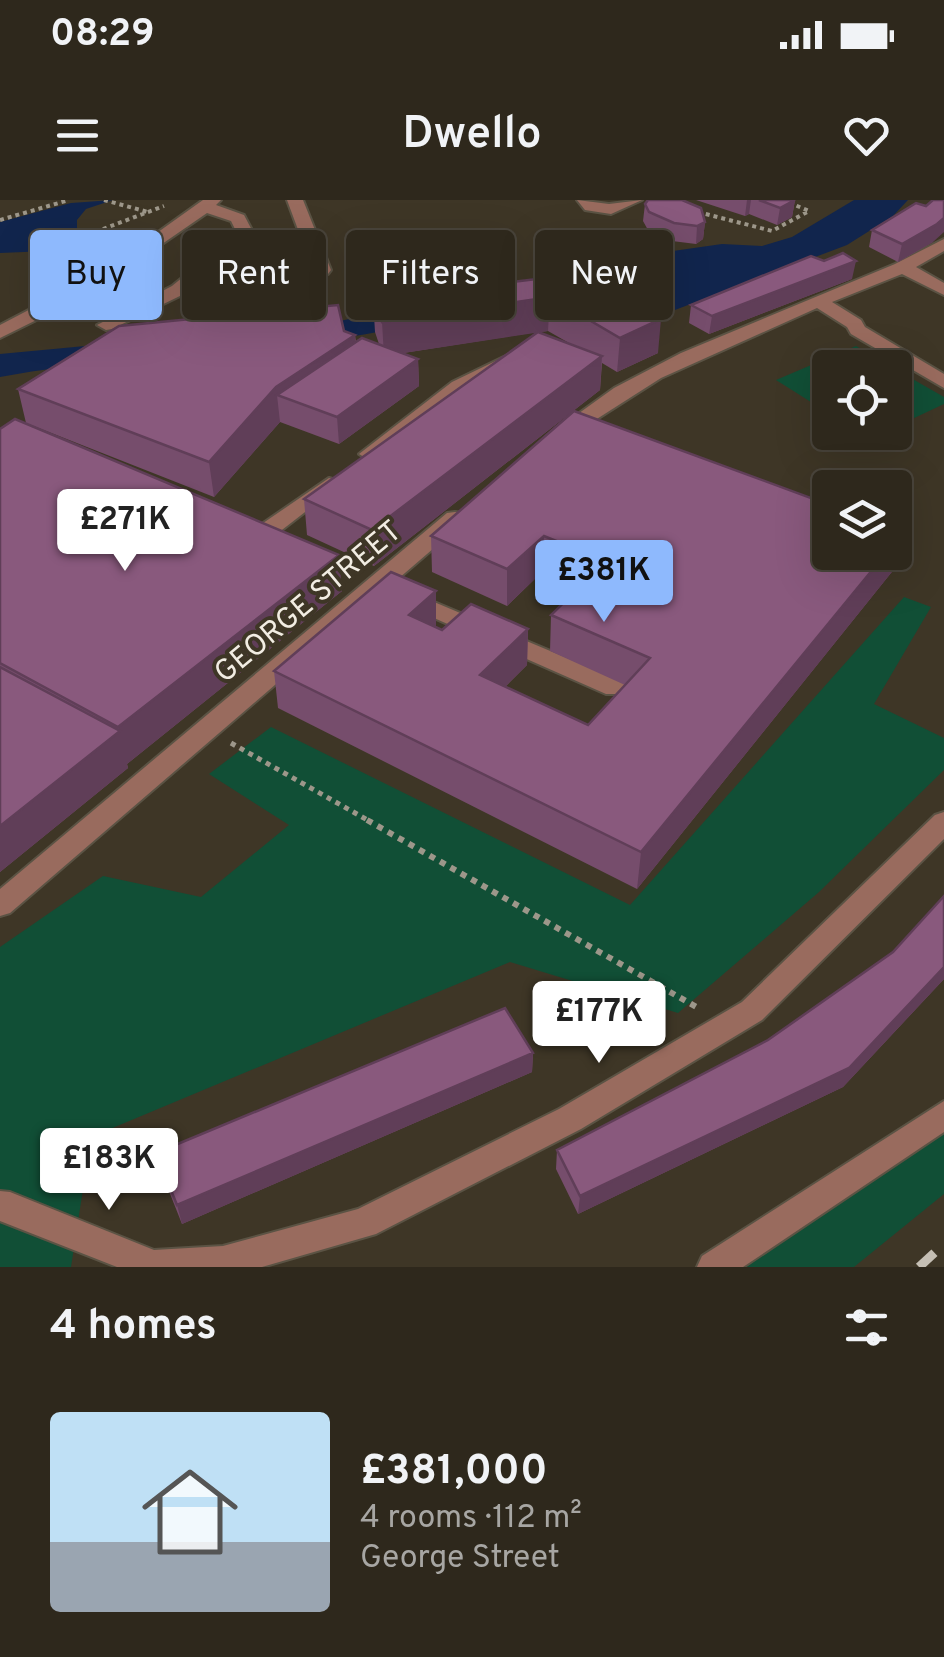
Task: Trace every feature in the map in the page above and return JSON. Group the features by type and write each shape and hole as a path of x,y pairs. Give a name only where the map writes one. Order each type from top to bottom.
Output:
{"street":[{"path":"294,200 306,230"},
{"path":"585,200 600,209 634,200"},
{"path":"106,325 178,290 246,234 238,218 209,203 162,241"},
{"path":"542,448 573,423 726,338 904,268 944,244"},
{"path":"904,268 944,290"},
{"path":"818,301 855,324 857,330 944,382"},
{"path":"0,311 30,313"},
{"path":"0,332 30,320"},
{"path":"262,536 463,383 496,363 535,350"},
{"name":"GEORGE STREET","path":"0,905 206,729 367,584 466,508"},
{"path":"367,584 615,688"},
{"path":"0,1206 10,1206 154,1266 224,1264 364,1223 570,1119 752,1011 874,896 944,822"},
{"path":"714,1267 944,1115"}],"path":[{"path":"0,220 69,200"},
{"path":"696,212 772,232 809,211 783,200"},
{"path":"794,204 802,200"},
{"path":"106,202 148,212"},
{"path":"103,229 164,206"},
{"path":"206,729 729,1025"}],"green space":[{"path":"812,365 812,403 776,380"},
{"path":"912,379 944,397 944,404 912,419"},
{"path":"904,597 931,607 874,704 944,738 944,770 819,892 678,1013 510,962 91,1137 71,1267 0,1267 0,947 103,876 201,897 289,825 209,774 271,727 630,905"},
{"path":"944,1133 944,1194 854,1267 746,1267"}],"water":[{"path":"113,200 86,209 77,220 77,230 30,230 30,252 0,253 0,222 71,203"},
{"path":"854,200 908,200 893,216 847,245 673,311 673,251 722,244 762,246 792,237"},
{"path":"535,278 535,288 515,294 515,283"},
{"path":"432,320 323,341 107,362 0,377 0,354 331,323"}],"building":[{"path":"648,200 682,200 701,208 705,222 697,226 674,223 649,212 645,204"},
{"path":"759,200 795,200 780,208"},
{"path":"933,200 944,200 944,218 902,244 872,230 916,203 926,206"},
{"path":"843,253 856,261 712,316 691,305 811,256 824,261"},
{"path":"535,279 535,299 515,302 515,282"},
{"path":"338,305 344,331 355,335 276,387 209,462 18,389 119,326 182,320 326,320 326,306"},
{"path":"589,320 659,320 620,338"},
{"path":"538,332 602,356 372,530 304,499"},
{"path":"362,338 418,359 337,417 277,395"},
{"path":"574,411 812,498 812,570 872,570 641,852 274,671 391,572 436,591 409,615 442,630 471,604 528,629 480,675 588,725 650,658 551,615 606,561 544,536 507,569 431,536"},
{"path":"15,419 339,555 118,727 0,663 0,429"},
{"path":"0,667 120,731 0,826"},
{"path":"944,896 944,967 849,1068 580,1196 557,1150 768,1040 893,952"},
{"path":"505,1008 533,1053 177,1205 156,1153"}],"railway":[{"path":"919,1267 944,1244"}]}
